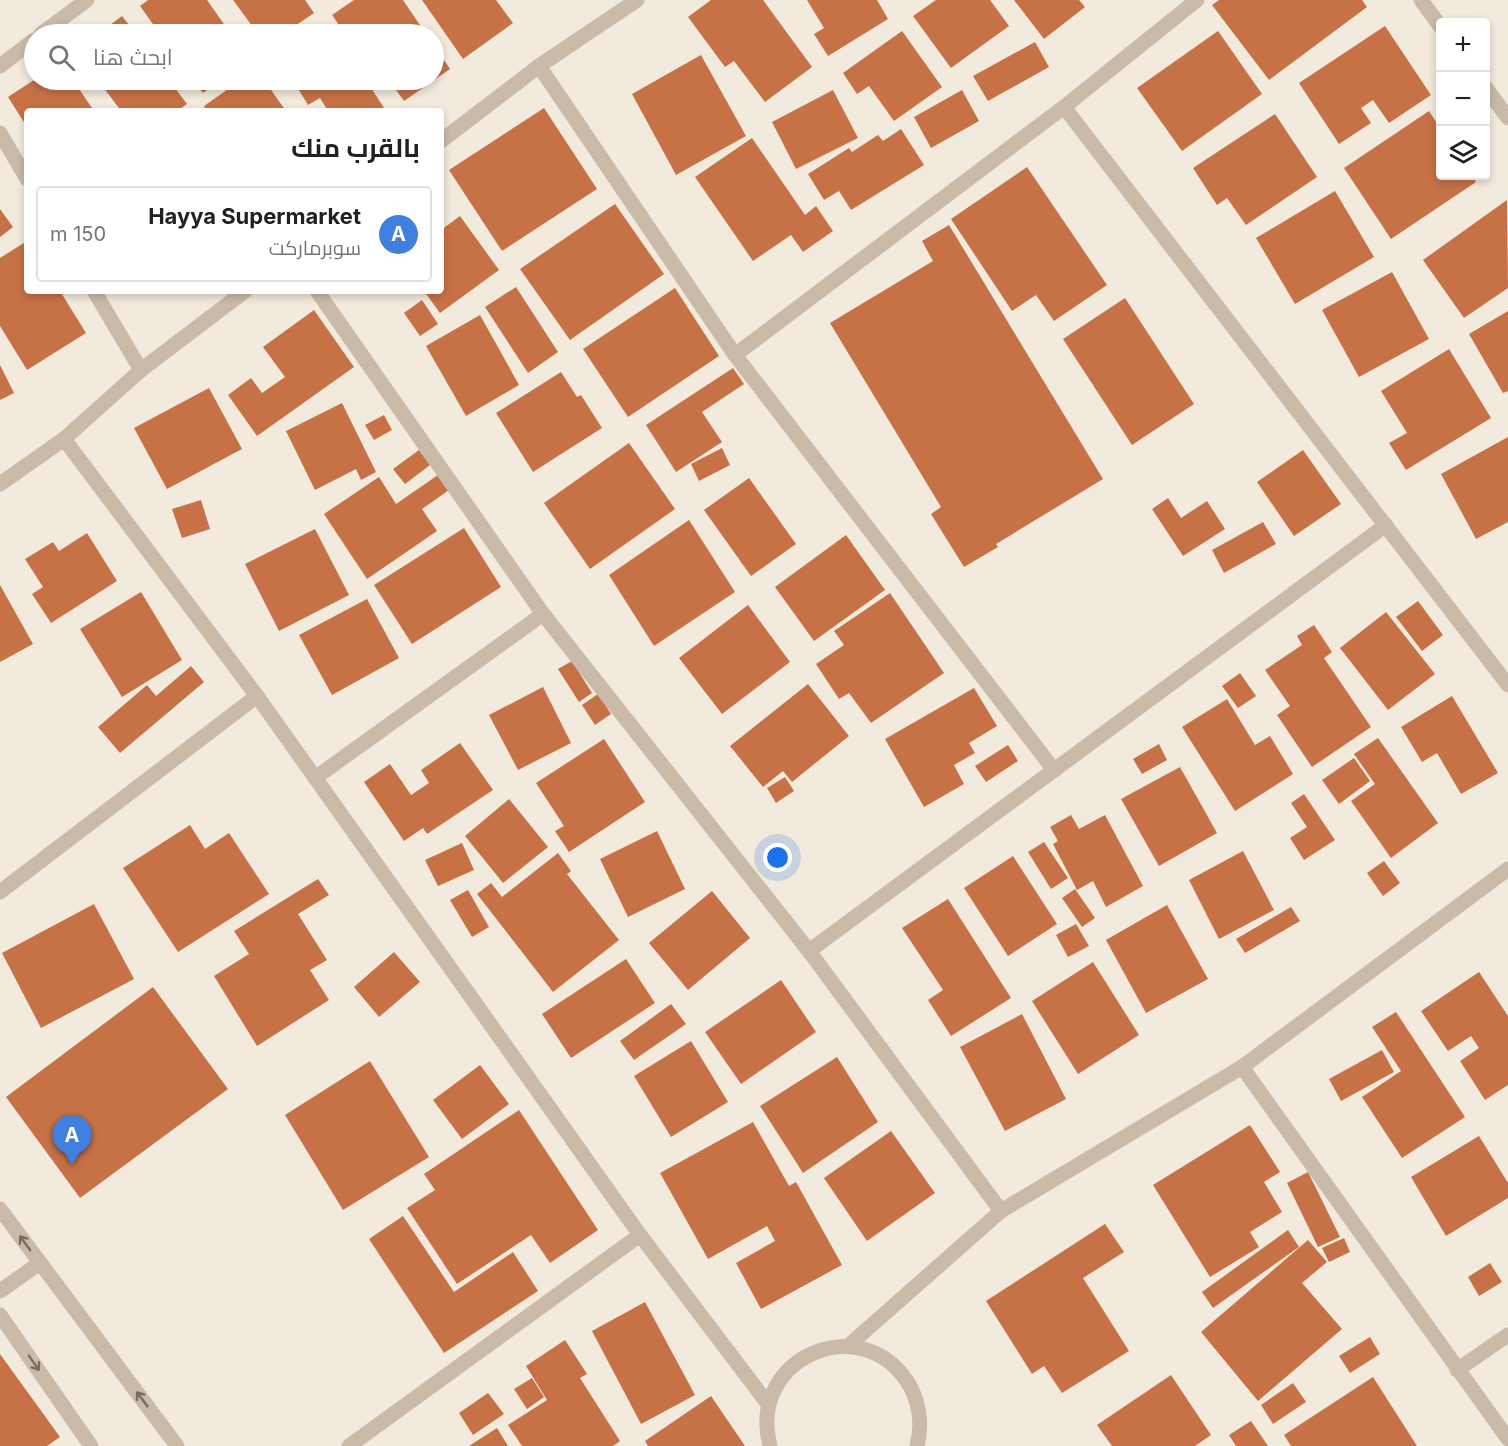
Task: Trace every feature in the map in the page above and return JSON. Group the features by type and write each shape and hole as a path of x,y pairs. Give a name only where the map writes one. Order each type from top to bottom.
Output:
{"street":[{"path":"55,24 87,0"},
{"path":"735,355 1064,108 1197,0"},
{"path":"1421,0 1436,21"},
{"path":"444,139 539,66 628,3"},
{"path":"0,66 24,48"},
{"path":"539,66 735,355 1054,770"},
{"path":"1490,95 1508,118"},
{"path":"1064,108 1508,685"},
{"path":"0,133 24,174"},
{"path":"96,294 141,370"},
{"path":"0,484 64,439 141,370 241,294"},
{"path":"319,294 543,614 809,951 1000,1211"},
{"path":"64,439 257,696 640,1235 768,1404"},
{"path":"809,951 1386,525"},
{"path":"315,778 543,614"},
{"path":"0,892 257,696"},
{"path":"848,1346 1000,1211 1242,1067 1508,868"},
{"path":"1242,1067 1508,1439"},
{"path":"0,1209 177,1446"},
{"path":"349,1446 640,1235"},
{"path":"0,1291 40,1263"},
{"path":"0,1316 91,1446"},
{"path":"1457,1370 1508,1335"},
{"path":"770,1446 766,1431 768,1404 779,1380 797,1361 821,1349 848,1346 870,1351 890,1362 906,1378 916,1398 920,1421 918,1445"}],"building":[{"path":"148,0 207,0 224,24 153,24 140,6"},
{"path":"233,0 305,0 314,13 298,24 251,24"},
{"path":"354,0 403,0 419,24 338,24 332,15"},
{"path":"422,0 496,0 513,23 463,59 444,32 444,24 439,24"},
{"path":"711,0 763,0 812,67 765,102 734,61 725,67 688,17"},
{"path":"807,0 877,0 888,19 828,56 814,34 824,28"},
{"path":"936,0 990,0 1009,26 951,68 913,16"},
{"path":"1014,0 1079,0 1085,7 1044,39"},
{"path":"1219,0 1362,0 1367,7 1269,80 1212,5"},
{"path":"122,16 128,24 111,24"},
{"path":"1385,26 1431,95 1389,123 1373,100 1361,108 1371,123 1339,144 1299,83"},
{"path":"902,31 942,87 894,121 869,86 857,94 843,73"},
{"path":"1218,31 1262,94 1182,151 1137,88"},
{"path":"1035,42 1049,67 988,101 973,76"},
{"path":"701,55 746,136 676,175 632,94"},
{"path":"444,60 450,69 444,73"},
{"path":"24,87 24,90 80,90 92,108 24,108 24,122 8,97"},
{"path":"105,90 176,90 187,104 181,108 119,108"},
{"path":"227,90 271,90 284,108 205,108 204,106"},
{"path":"299,90 372,90 384,108 326,108 320,98 308,105"},
{"path":"396,90 420,90 404,101"},
{"path":"833,90 858,138 796,169 772,122"},
{"path":"962,90 979,121 931,148 914,117"},
{"path":"544,108 597,189 502,251 449,170"},
{"path":"1429,111 1436,122 1436,180 1475,180 1476,182 1391,239 1344,168"},
{"path":"1275,114 1317,177 1246,225 1227,198 1217,205 1193,168"},
{"path":"901,129 924,165 851,210 839,191 824,200 808,174 849,148 852,152 878,135 883,141"},
{"path":"752,138 805,215 816,206 833,231 803,252 791,235 753,261 695,177"},
{"path":"1027,167 1107,285 1054,321 1036,295 1012,311 951,219"},
{"path":"1335,191 1374,257 1295,304 1256,238"},
{"path":"1507,200 1508,288 1464,318 1423,260"},
{"path":"615,204 664,274 570,340 520,269"},
{"path":"0,209 13,227 0,237"},
{"path":"460,216 499,270 440,313 426,294 444,294 444,228"},
{"path":"949,225 1103,479 996,544 998,547 964,567 931,514 941,507 830,323 933,261 922,241"},
{"path":"24,243 24,294 62,294 86,333 27,370 0,326 0,258"},
{"path":"1392,272 1429,339 1359,377 1322,310"},
{"path":"516,287 558,352 528,373 485,307"},
{"path":"675,288 719,356 628,417 583,349"},
{"path":"1125,298 1194,404 1132,445 1063,339"},
{"path":"422,300 438,324 420,336 404,313"},
{"path":"314,310 354,367 257,436 228,395 251,378 262,393 285,377 263,347"},
{"path":"1508,311 1508,391 1503,393 1469,334"},
{"path":"480,315 519,385 466,416 426,346"},
{"path":"1449,349 1491,418 1406,470 1389,443 1407,433 1381,391"},
{"path":"0,365 14,393 0,400"},
{"path":"733,368 744,384 702,412 722,442 676,472 646,425"},
{"path":"561,372 577,397 581,395 602,428 533,472 496,413"},
{"path":"209,388 242,449 167,489 134,428"},
{"path":"342,403 376,472 361,480 356,469 315,490 286,431"},
{"path":"384,415 392,430 374,440 365,425"},
{"path":"1508,437 1508,522 1476,539 1441,474"},
{"path":"629,443 675,509 590,569 544,503"},
{"path":"722,448 730,465 699,481 691,464"},
{"path":"419,450 430,465 405,484 393,469"},
{"path":"1303,450 1341,504 1294,536 1257,482"},
{"path":"438,475 449,490 422,509 437,531 367,579 324,514 379,477 396,504"},
{"path":"749,478 796,544 751,576 704,510"},
{"path":"1168,498 1181,518 1207,501 1225,529 1183,556 1152,509"},
{"path":"201,500 210,529 182,538 172,509"},
{"path":"689,520 735,592 654,646 609,575"},
{"path":"1263,522 1276,544 1224,573 1212,550"},
{"path":"464,528 501,587 412,644 374,585"},
{"path":"315,529 349,595 279,631 245,564"},
{"path":"87,533 117,581 51,623 32,594 43,587 25,559 53,542 59,551"},
{"path":"846,535 885,590 814,641 775,587"},
{"path":"0,585 33,644 0,662"},
{"path":"141,592 182,660 122,697 80,629"},
{"path":"890,593 944,673 871,723 849,693 839,699 816,664 844,645 834,631"},
{"path":"367,599 399,658 332,695 299,635"},
{"path":"1418,601 1443,635 1422,651 1396,617"},
{"path":"748,605 790,662 722,714 679,658"},
{"path":"1386,612 1435,674 1388,710 1340,648"},
{"path":"1314,625 1332,652 1324,658 1371,727 1312,767 1277,715 1290,706 1265,670 1302,645 1297,636"},
{"path":"572,661 592,693 579,702 558,669"},
{"path":"191,666 204,682 120,753 98,727 147,685 156,696"},
{"path":"1240,673 1256,696 1238,708 1222,686"},
{"path":"808,684 849,736 792,782 783,771 763,787 730,746"},
{"path":"543,687 571,743 518,770 489,715"},
{"path":"974,688 997,726 969,743 975,753 954,765 964,784 924,807 885,739"},
{"path":"598,694 611,714 595,725 582,705"},
{"path":"1452,696 1498,773 1461,794 1437,753 1422,762 1401,727"},
{"path":"1227,699 1255,745 1270,736 1293,774 1235,811 1182,727"},
{"path":"1378,738 1438,823 1391,858 1351,801 1375,784 1354,754"},
{"path":"604,739 645,802 569,852 555,831 564,826 536,783"},
{"path":"460,743 493,790 427,834 423,828 404,841 364,782 390,764 411,795 429,783 421,770"},
{"path":"1159,744 1167,760 1142,774 1133,759"},
{"path":"1008,745 1018,761 986,782 975,766"},
{"path":"1354,758 1370,781 1339,804 1322,780"},
{"path":"1180,767 1217,833 1159,866 1121,799"},
{"path":"785,777 794,791 776,803 767,788"},
{"path":"1304,794 1335,840 1304,860 1290,838 1307,827 1291,803"},
{"path":"509,799 548,847 503,883 465,836"},
{"path":"1071,815 1079,829 1105,815 1143,886 1106,907 1093,881 1077,890 1053,844 1058,841 1050,827"},
{"path":"190,825 205,849 229,833 269,894 178,952 123,868"},
{"path":"657,831 685,889 628,917 600,859"},
{"path":"1044,842 1068,878 1051,889 1028,852"},
{"path":"462,843 474,870 438,886 425,860"},
{"path":"1243,851 1274,910 1219,939 1189,880"},
{"path":"558,853 571,871 567,874 619,940 553,992 477,894 491,883 502,897"},
{"path":"1013,856 1057,924 1008,956 964,888"},
{"path":"1384,861 1400,883 1383,896 1367,873"},
{"path":"318,879 329,895 298,914 327,960 310,970 329,1000 257,1046 214,976 249,954 234,931"},
{"path":"1075,889 1095,918 1082,927 1062,898"},
{"path":"468,890 489,927 472,937 450,900"},
{"path":"712,891 750,938 688,990 649,943"},
{"path":"948,899 1011,998 951,1036 928,1000 943,990 902,928"},
{"path":"94,904 134,979 41,1028 2,953"},
{"path":"1167,905 1208,979 1146,1013 1106,940"},
{"path":"1291,907 1300,921 1245,953 1236,939"},
{"path":"1076,924 1089,946 1068,957 1056,935"},
{"path":"394,952 420,982 379,1017 354,987"},
{"path":"626,959 655,1003 571,1058 542,1014"},
{"path":"1093,962 1139,1035 1078,1074 1032,1001"},
{"path":"1479,972 1508,1016 1508,1085 1485,1100 1460,1061 1479,1048 1471,1036 1448,1051 1421,1011"},
{"path":"781,980 816,1032 741,1084 705,1032"},
{"path":"153,987 228,1089 80,1198 6,1097"},
{"path":"671,1004 686,1024 634,1060 620,1041"},
{"path":"1396,1012 1465,1117 1402,1158 1362,1097 1401,1071 1372,1027"},
{"path":"1022,1014 1066,1099 1005,1131 960,1047"},
{"path":"691,1041 728,1102 671,1137 634,1076"},
{"path":"1382,1050 1394,1072 1341,1101 1329,1079"},
{"path":"837,1057 878,1122 803,1173 760,1106"},
{"path":"370,1061 429,1157 343,1210 285,1115"},
{"path":"480,1065 509,1104 462,1139 433,1100"},
{"path":"519,1110 598,1230 550,1263 531,1235 457,1284 407,1208 435,1190 424,1174"},
{"path":"753,1122 789,1186 796,1182 842,1265 761,1309 736,1263 775,1241 767,1226 708,1259 660,1173"},
{"path":"1250,1125 1280,1172 1264,1182 1282,1212 1250,1232 1259,1247 1210,1277 1153,1185"},
{"path":"891,1131 935,1193 867,1241 824,1178"},
{"path":"1479,1136 1508,1183 1508,1198 1446,1236 1411,1177"},
{"path":"1308,1172 1340,1237 1318,1247 1287,1183"},
{"path":"403,1216 454,1292 513,1252 538,1291 444,1353 369,1239"},
{"path":"1105,1224 1124,1252 1083,1278 1129,1351 1062,1393 1044,1366 1032,1374 986,1301"},
{"path":"1288,1230 1299,1247 1213,1308 1202,1292"},
{"path":"1344,1238 1350,1252 1329,1262 1322,1248"},
{"path":"1308,1240 1327,1262 1302,1283 1342,1329 1258,1401 1201,1332"},
{"path":"1490,1263 1502,1282 1479,1296 1468,1277"},
{"path":"645,1302 695,1395 641,1424 592,1331"},
{"path":"1370,1337 1380,1354 1350,1373 1339,1356"},
{"path":"565,1340 587,1374 580,1378 620,1441 613,1446 522,1446 508,1425 547,1400 526,1366"},
{"path":"0,1354 60,1437 47,1446 0,1446"},
{"path":"1171,1375 1211,1435 1195,1446 1112,1446 1097,1425"},
{"path":"1373,1377 1417,1446 1291,1446 1284,1435"},
{"path":"532,1378 544,1397 527,1409 514,1389"},
{"path":"1293,1383 1306,1402 1273,1424 1261,1405"},
{"path":"488,1393 504,1414 473,1435 459,1413"},
{"path":"711,1396 745,1446 648,1446 645,1441"},
{"path":"1251,1421 1268,1446 1236,1446 1229,1435"},
{"path":"497,1428 508,1446 469,1446"}],"place":[{"name":"Hayya Supermarket","path":"72,1165"}]}
